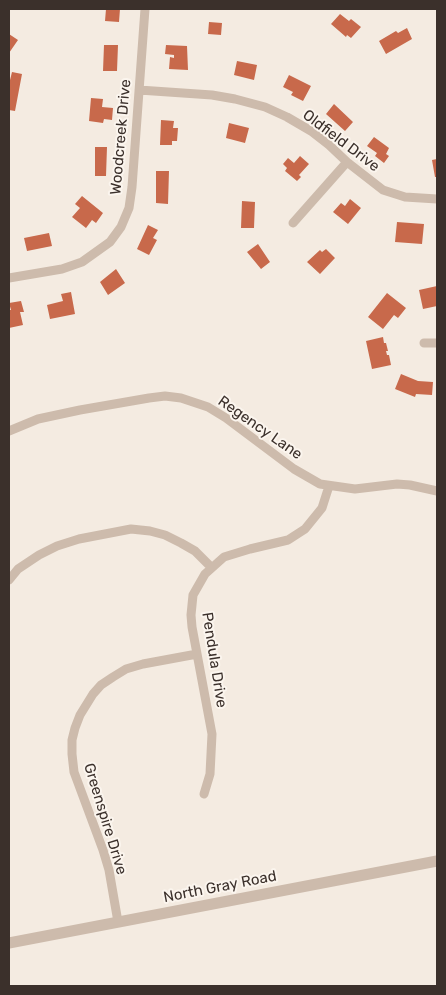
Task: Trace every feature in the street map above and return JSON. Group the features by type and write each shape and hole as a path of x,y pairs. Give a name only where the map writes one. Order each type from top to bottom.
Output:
{"street":[{"name":"Woodcreek Drive","path":"9,278 62,269 82,262 110,242 121,227 129,208 145,9"},
{"name":"Oldfield Drive","path":"139,90 212,95 235,99 265,108 311,131 383,190 405,197 437,199"},
{"path":"293,223 347,162"},
{"path":"424,343 437,342"},
{"name":"Regency Lane","path":"9,430 38,419 80,410 165,396 181,398 208,407 226,418 294,469 320,484 355,489 410,485 437,491"},
{"name":"Pendula Drive","path":"204,794 210,774 212,734 192,627 192,603 198,584 211,567 224,558 234,553 288,540 301,532 314,520 322,508 329,486"},
{"path":"9,580 18,569 57,546 79,538 131,529 173,539 195,551 211,567"},
{"name":"Greenspire Drive","path":"118,922 109,870 74,772 72,740 75,728 80,715 93,694 101,685 126,669 197,654"},
{"name":"North Gray Road","path":"9,943 437,861"}],"building":[{"path":"106,9 120,9 119,22 105,21"},
{"path":"340,14 349,21 351,19 361,27 351,38 347,35 346,37 331,24"},
{"path":"209,22 222,23 221,35 208,34"},
{"path":"407,28 412,39 386,54 379,41 396,31 398,33"},
{"path":"9,34 18,40 9,53"},
{"path":"104,45 118,45 117,71 103,71"},
{"path":"166,45 187,46 188,70 169,69 170,57 174,58 174,55 165,54"},
{"path":"237,61 257,65 254,80 234,75"},
{"path":"12,72 22,74 15,111 9,110 9,84"},
{"path":"289,75 311,86 303,101 291,95 293,92 283,87"},
{"path":"91,98 103,99 102,107 113,108 112,120 104,119 103,123 89,121"},
{"path":"334,104 353,122 345,131 326,114"},
{"path":"161,120 174,121 173,128 178,128 177,141 172,141 172,145 160,145"},
{"path":"229,123 249,128 245,143 226,138"},
{"path":"374,137 389,148 386,154 389,156 384,163 375,156 377,153 367,146"},
{"path":"95,147 107,147 106,176 95,176"},
{"path":"300,156 309,164 299,175 301,177 297,181 285,171 287,168 283,164 288,158 294,163"},
{"path":"437,159 437,177 435,177 432,160"},
{"path":"156,171 169,171 168,204 156,203"},
{"path":"82,196 103,213 96,223 92,220 86,228 72,217 80,208 75,204"},
{"path":"350,199 361,208 348,224 333,212 341,203 345,206"},
{"path":"242,201 255,202 254,228 241,228"},
{"path":"397,222 424,224 422,244 395,242"},
{"path":"148,225 158,230 153,238 157,240 149,255 137,249"},
{"path":"49,233 52,246 27,251 24,238"},
{"path":"258,244 270,262 261,269 247,252"},
{"path":"326,249 335,258 320,274 307,262 320,250 322,252"},
{"path":"116,269 125,283 108,295 100,282"},
{"path":"437,286 437,306 423,309 419,290"},
{"path":"71,292 75,314 50,319 47,305 63,301 61,294"},
{"path":"387,293 406,308 398,318 394,315 383,329 368,317"},
{"path":"21,301 24,312 20,312 23,325 9,328 9,310 11,310 9,303"},
{"path":"383,337 391,365 372,369 366,341"},
{"path":"401,374 418,381 433,382 432,395 416,394 415,397 395,389"}]}
